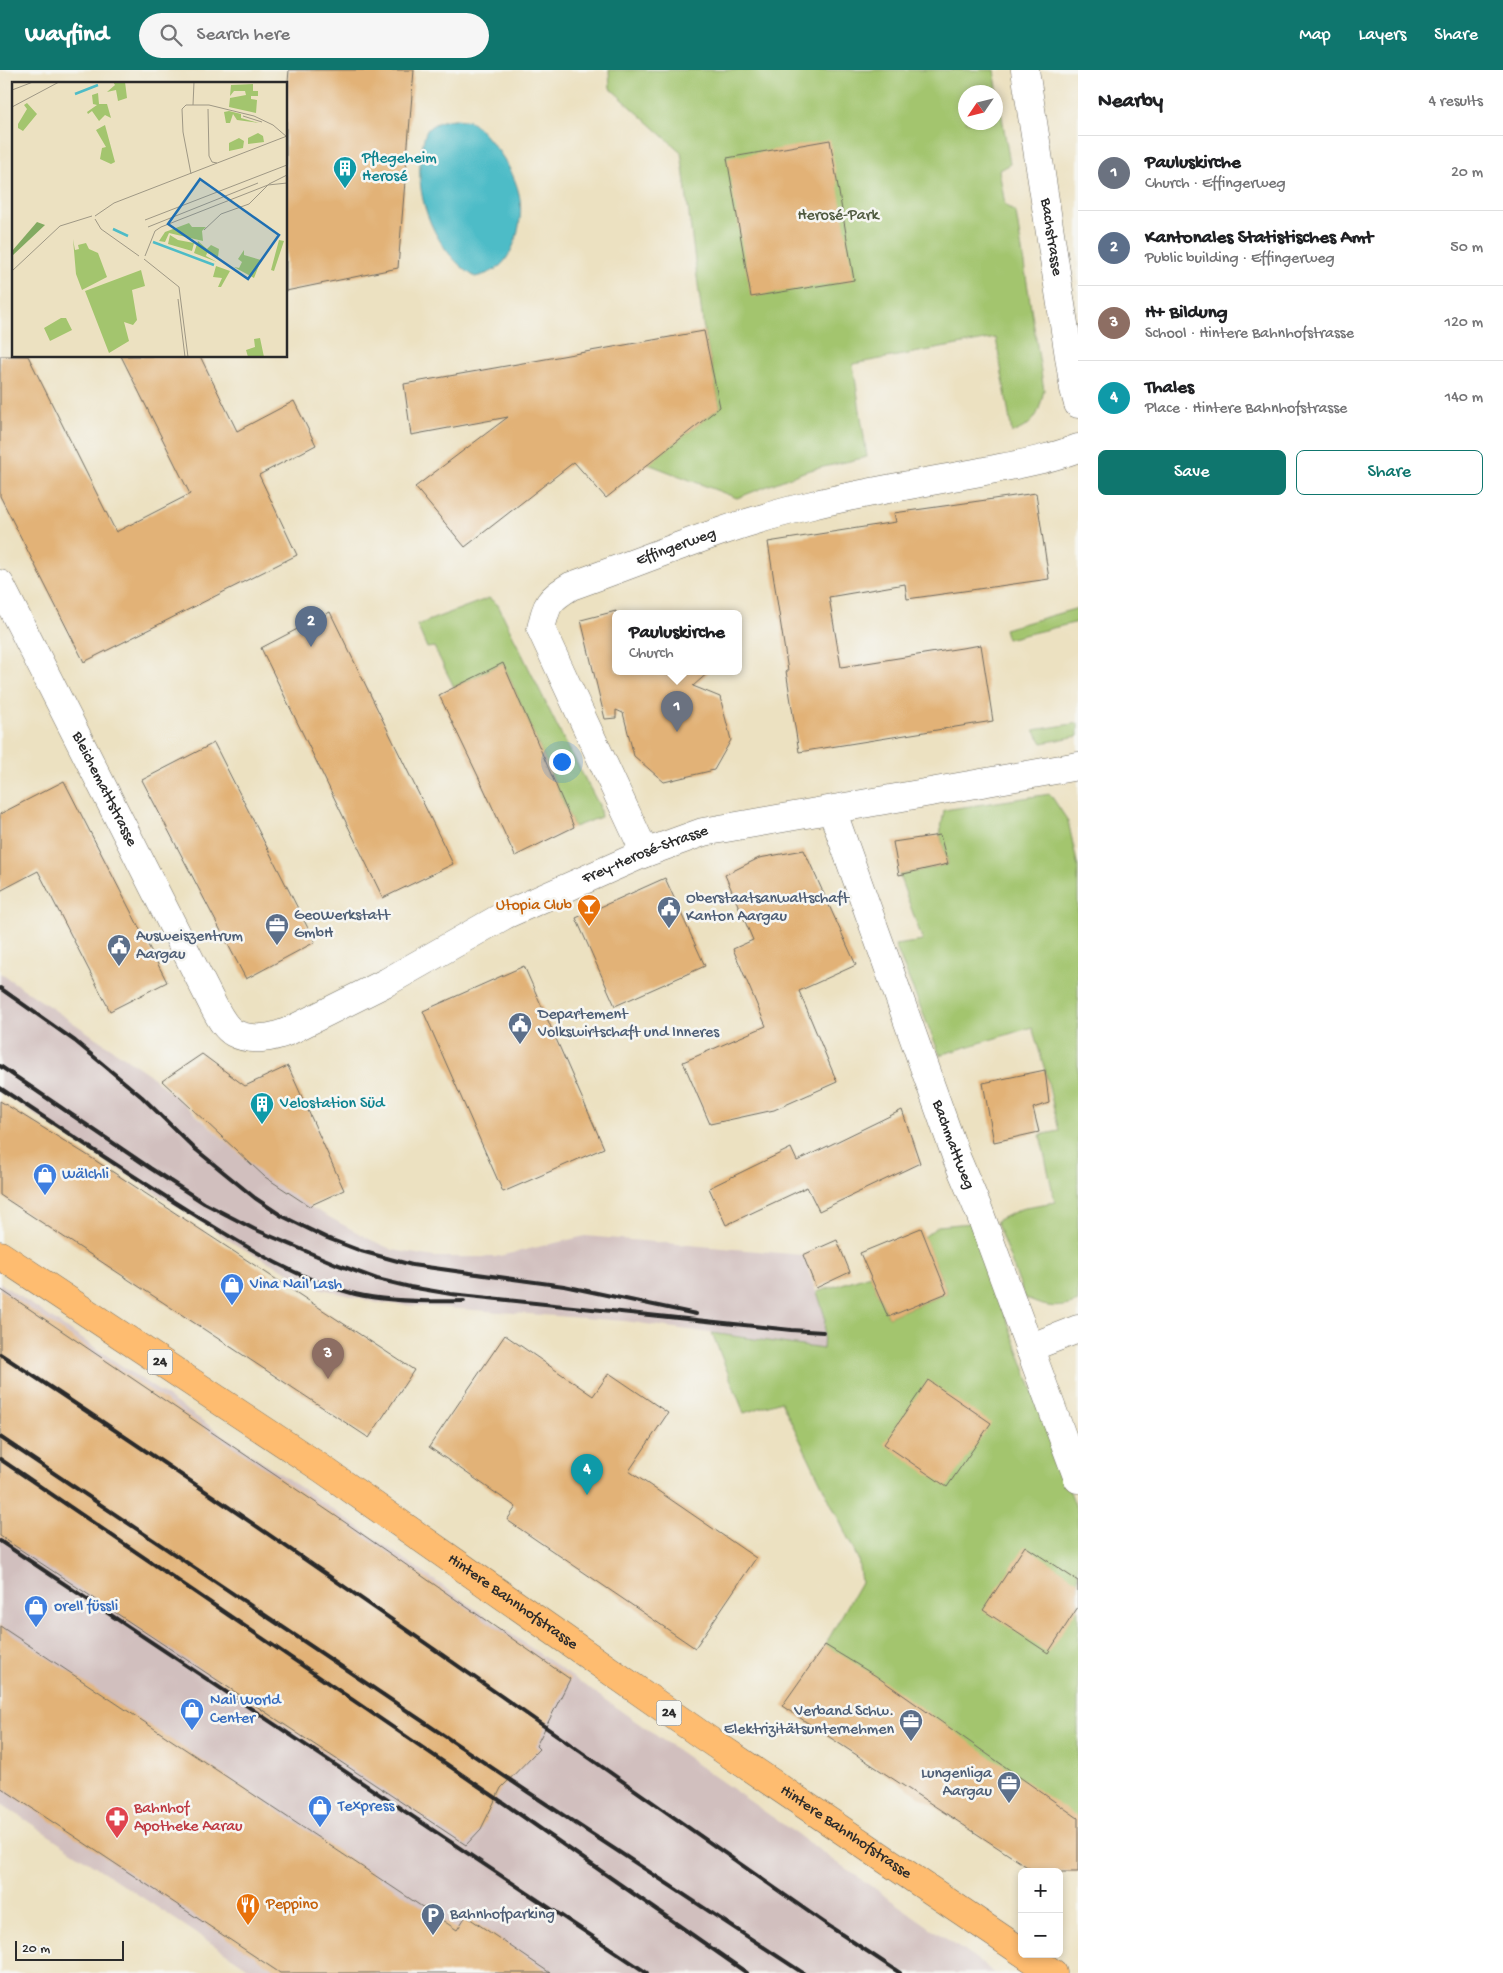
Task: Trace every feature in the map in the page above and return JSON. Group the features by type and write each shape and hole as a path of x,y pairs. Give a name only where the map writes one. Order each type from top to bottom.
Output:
{"main road":[{"name":"Hintere Bahnhofstrasse","path":"0,1256 321,1468 703,1736 1018,1949"},
{"path":"1031,1958 1053,1973"}],"street":[{"name":"Bachstrasse","path":"1025,70 1078,404"},
{"name":"Effingerweg","path":"645,853 541,629 545,609 554,597 571,586 700,538 806,506 877,490 940,480 1048,458 1078,448"},
{"name":"Bleichemattstrasse","path":"0,584 208,994"},
{"name":"Frey-Herosé-Strasse","path":"208,994 222,1020 234,1032 254,1038 277,1036 387,982 505,915 645,853 703,832 1078,766"},
{"name":"Bachmattweg","path":"832,810 951,1140 1078,1479"},
{"path":"1029,1348 1078,1329"}],"shaded area":[{"path":"0,973 149,1074 265,1177 309,1206 371,1240 393,1250 434,1257 495,1257 585,1236 803,1255 825,1317 823,1349 625,1321 378,1303 319,1288 238,1246 0,1092"},
{"path":"0,1283 360,1528 995,1973 256,1973 0,1803"}],"green space":[{"name":"Herosé-Park","path":"609,70 994,70 997,85 958,85 958,130 1003,130 1003,123 1010,164 999,170 1005,205 1016,213 1044,390 1038,412 1032,422 1012,433 996,338 853,364 867,457 806,471 737,498 648,464 720,407 704,331 681,152 610,88"},
{"path":"489,598 498,605 559,730 599,805 601,817 574,827 503,663 454,687 434,647 427,648 417,625"},
{"path":"1078,608 1078,622 1007,639 1004,629"},
{"path":"1078,723 1078,736 1042,743 1034,730"},
{"path":"1050,794 1068,821 1078,867 1078,1302 1057,1307 1038,1304 1025,1298 996,1221 1025,1207 1055,1202 1040,1135 1059,1131 1045,1070 1032,1027 940,1055 895,945 923,941 899,875 948,864 940,835 944,810"},
{"path":"971,1223 1078,1513 1078,1819 825,1645 861,1582 858,1559 781,1401 744,1413 712,1333 823,1349 825,1317 817,1292 870,1275 888,1317 947,1293 924,1237 938,1226"}],"water":[{"path":"454,119 472,123 499,151 514,179 519,194 520,222 511,251 500,266 475,277 449,254 439,239 425,207 421,189 421,154 426,133 435,124"}],"building":[{"name":"Pflegeheim Herosé","path":"289,70 414,70 398,268 288,291"},
{"path":"830,140 854,280 751,297 727,158"},
{"path":"704,331 720,407 606,498 574,462 465,547 415,487 508,417 411,435 404,384"},
{"path":"0,356 29,358 116,532 190,494 122,358 201,358 237,431 294,401 316,445 259,475 297,555 84,662 0,496"},
{"path":"1036,493 1049,579 907,599 905,584 829,597 841,667 981,645 993,721 799,752 768,542 896,522 894,513"},
{"path":"330,612 453,864 383,898 261,648"},
{"path":"612,612 612,675 705,675 693,686 720,697 731,740 714,770 664,782 634,756 623,713 616,710 616,718 605,719 581,620"},
{"path":"503,663 574,827 515,856 439,695"},
{"path":"214,743 315,942 246,979 142,780"},
{"path":"64,781 167,982 110,1011 38,871 0,891 0,814"},
{"path":"940,835 948,864 899,875 893,842"},
{"path":"804,850 856,965 799,991 837,1082 774,1110 710,1124 683,1062 766,1026 733,949 753,940 725,875 759,858"},
{"path":"665,878 705,966 615,1006 576,918"},
{"path":"524,966 604,1148 503,1192 423,1011"},
{"name":"Velostation Süd","path":"202,1054 245,1086 288,1066 344,1190 309,1206 265,1177 162,1081"},
{"path":"1045,1070 1049,1103 1033,1108 1039,1132 994,1142 983,1083"},
{"path":"0,1101 87,1155 414,1370 369,1438 0,1195"},
{"path":"902,1110 920,1163 819,1211 807,1187 726,1225 709,1188 791,1148 797,1161"},
{"path":"921,1228 947,1293 888,1317 860,1253"},
{"path":"837,1240 850,1272 816,1288 803,1255"},
{"path":"0,1289 346,1523 570,1679 536,1746 539,1749 501,1788 481,1829 466,1845 0,1536"},
{"path":"505,1335 593,1396 609,1373 668,1413 629,1471 756,1558 695,1648 507,1520 516,1507 429,1447"},
{"path":"928,1380 991,1423 947,1487 884,1444"},
{"path":"1025,1546 1078,1581 1078,1607 1048,1653 983,1610"},
{"path":"0,1626 457,1930 466,1916 550,1973 280,1973 0,1787"},
{"path":"825,1645 876,1676 1078,1818 1078,1872 1063,1872 1063,1868 1029,1868 782,1706"}],"railway":[{"path":"0,988 75,1041 142,1097 194,1148 255,1198 282,1216 327,1238 361,1251 412,1265 564,1286 696,1314"},
{"path":"0,1066 204,1203 254,1229 336,1264 377,1279 451,1294 823,1332"},
{"path":"0,1088 190,1212 249,1248 290,1270 333,1287 368,1297 409,1301 464,1301"},
{"path":"0,1354 313,1565 829,1926 900,1973"},
{"path":"0,1437 528,1792 803,1973"},
{"path":"0,1459 505,1804 747,1973"},
{"path":"0,1541 647,1973"}],"place":[{"name":"Pflegeheim Herosé","path":"345,189"},
{"name":"Kantonales Statistisches Amt","path":"311,647"},
{"name":"Pauluskirche","path":"677,732"},
{"name":"Utopia Club","path":"589,927"},
{"name":"Oberstaatsanwaltschaft Kanton Aargau","path":"669,929"},
{"name":"GeoWerkstatt GmbH","path":"277,946"},
{"name":"Ausweiszentrum Aargau","path":"119,967"},
{"name":"Departement Volkswirtschaft und Inneres","path":"520,1045"},
{"name":"Velostation Süd","path":"262,1125"},
{"name":"Wälchli","path":"45,1196"},
{"name":"Vina Nail Lash","path":"232,1306"},
{"name":"H+ Bildung","path":"328,1379"},
{"name":"Thales","path":"587,1495"},
{"name":"orell füssli","path":"36,1628"},
{"name":"Nail World Center","path":"192,1731"},
{"name":"Verband Schw. Elektrizitätsunternehmen","path":"911,1742"},
{"name":"Lungenliga Aargau","path":"1009,1804"},
{"name":"Texpress","path":"320,1828"},
{"name":"Bahnhof Apotheke Aarau","path":"117,1839"},
{"name":"Peppino","path":"248,1926"},
{"name":"Bahnhofparking","path":"433,1936"}]}
